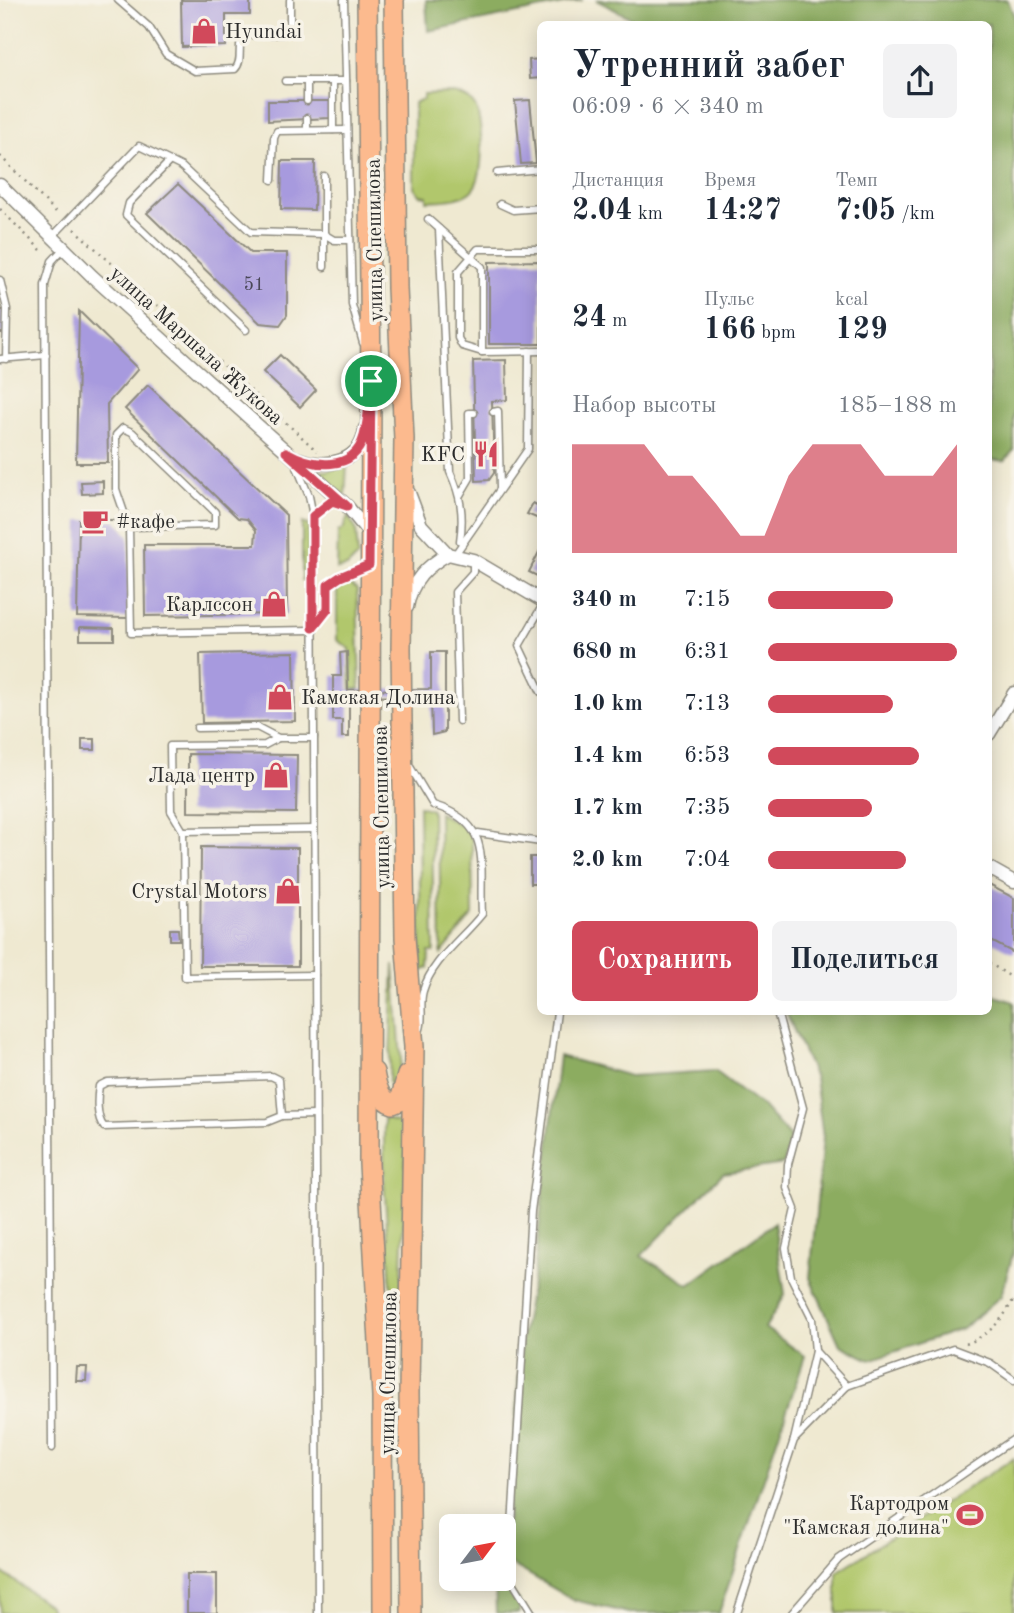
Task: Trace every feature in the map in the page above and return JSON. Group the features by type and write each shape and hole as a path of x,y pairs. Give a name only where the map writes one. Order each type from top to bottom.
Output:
{"main road":[{"name":"улица Спешилова","path":"367,0 371,381 369,1164 382,1396 383,1613"},
{"name":"улица Спешилова","path":"394,0 397,288 404,439 401,649 405,937 414,1048 410,1392 411,1613"},
{"path":"368,1044 381,1095 386,1102 393,1104 400,1101 404,1093 414,1048"}],"street":[{"name":"улица Маршала Жукова","path":"0,185 64,248 347,506 369,533"},
{"path":"286,452 310,464 335,463 349,458 365,435 371,381"},
{"path":"404,439 412,506 421,526 451,555 473,560 537,598"},
{"path":"401,649 408,601 417,579 430,564 451,555"},
{"path":"992,729 1014,693"},
{"path":"992,870 1014,882"}],"lane":[{"path":"118,0 149,27 166,54 195,71 231,71 239,66 239,42 243,35 282,34 290,31 290,0"},
{"path":"344,0 352,304 371,381"},
{"path":"285,81 346,81"},
{"path":"307,81 307,101"},
{"path":"333,81 333,130"},
{"path":"307,118 307,130"},
{"path":"272,180 274,134 281,130 347,130"},
{"path":"52,236 139,146 182,167 251,232 324,234 334,240 350,240"},
{"path":"170,160 129,204 126,215 246,330"},
{"path":"498,173 537,169"},
{"path":"324,176 324,267"},
{"path":"500,204 513,210 537,208"},
{"path":"428,219 482,267 482,352"},
{"path":"439,229 450,472 460,495 463,520 460,541"},
{"path":"52,1448 46,285 52,261 64,248"},
{"path":"537,248 478,249 458,272 458,338 462,346 482,352 537,351"},
{"path":"0,280 7,309 3,359 46,355"},
{"path":"451,555 500,490 530,444 529,351"},
{"path":"493,412 498,411 500,490"},
{"path":"460,495 470,478 468,413 474,413"},
{"path":"129,527 210,527 215,524 216,517 201,498 132,432 123,428 116,435 116,489 129,527 131,633 313,629"},
{"path":"286,452 301,473 313,516 318,1613"},
{"path":"313,516 332,501 347,506"},
{"path":"459,721 454,592 473,572 473,560"},
{"path":"313,629 328,609 328,585 369,565"},
{"path":"537,615 519,646 537,684"},
{"path":"197,728 257,727 278,738 314,738"},
{"path":"278,738 265,745 170,746 171,811 183,831 185,976 315,975"},
{"path":"402,739 410,767 433,805 454,811 466,819 478,833 482,914 436,964 428,979 422,994 422,1022 414,1048"},
{"path":"183,831 314,829"},
{"path":"478,833 537,841"},
{"path":"532,1613 509,1576 531,1211 557,1015"},
{"path":"737,1613 793,1440 815,1351 812,1320 791,1277 786,1248 795,1209 787,1188 789,1164 803,1108 778,1015"},
{"path":"282,1116 281,1086 279,1080 271,1076 107,1082 99,1086 98,1091 99,1119 104,1127 267,1122 282,1116 315,1115"},
{"path":"793,1440 847,1386 953,1349 990,1363 1014,1380"},
{"path":"815,1351 847,1386"},
{"path":"792,1613 839,1559 1014,1439"}],"path":[{"path":"0,156 60,216"},
{"path":"0,209 41,250"},
{"path":"76,232 323,455"},
{"path":"992,964 1014,979"},
{"path":"953,1349 980,1339 1007,1314 1014,1298"}],"green space":[{"path":"426,0 583,0 428,31"},
{"path":"596,0 1008,0 1014,16 1014,450 1004,461 992,459 992,21 637,21"},
{"path":"454,93 470,100 476,108 482,152 479,176 475,186 465,195 449,200 427,201 427,196 420,195 414,187 414,103 423,99 423,94"},
{"path":"347,465 345,496 313,470 327,471"},
{"path":"348,516 356,529 358,556 347,567 337,569 338,532 343,529"},
{"path":"302,523 308,525 308,581 302,580"},
{"path":"348,583 357,590 360,689 351,689 350,649 337,640 337,590"},
{"path":"419,806 432,810 434,952 429,952 428,968 421,971"},
{"path":"439,813 465,827 472,838 473,915 441,954"},
{"path":"394,965 401,1059 398,1087 395,1089 390,1086 389,1080"},
{"path":"992,995 1014,1002 1014,1250 1001,1296 962,1329 870,1360 840,1345 810,1278 823,1137 815,1078 787,1015 992,1015"},
{"path":"559,1056 630,1076 715,1071 764,1108 790,1137 784,1164 723,1173 641,1256 689,1285 774,1223 785,1294 765,1328 805,1356 719,1613 629,1613 574,1600 516,1567 516,1514 508,1514 522,1335 534,1273"},
{"path":"384,1118 395,1122 407,1120 398,1392 384,1181"},
{"name":"Картодром \"Камская долина\"","path":"1014,1458 1014,1613 837,1613 837,1572"},
{"path":"0,1571 50,1606 52,1613 0,1613"},
{"path":"495,1591 511,1591 519,1602 519,1613 496,1613"}],"building":[{"name":"Hyundai","path":"181,0 250,0 250,15 226,15 226,46 182,47"},
{"path":"537,59 537,78 530,79 529,60"},
{"path":"530,100 536,163 521,164 515,101"},
{"path":"268,101 330,101 330,118 268,121"},
{"path":"282,161 315,161 314,210 281,209"},
{"path":"178,184 251,253 287,253 287,315 280,325 260,323 147,213"},
{"path":"537,261 537,344 489,344 489,262"},
{"path":"0,310 5,310 5,333 0,333"},
{"path":"79,311 138,369 107,404 108,463 76,463"},
{"path":"280,355 316,390 300,407 263,372"},
{"path":"506,360 507,400 492,401 494,473 489,480 476,481 473,361"},
{"path":"148,385 286,515 287,614 145,616 144,545 255,545 256,530 247,519 238,518 125,409"},
{"path":"103,481 103,493 82,494 81,482"},
{"path":"533,503 537,505 537,518 527,514"},
{"path":"79,520 115,520 129,536 128,618 77,617"},
{"path":"537,556 537,576 529,572"},
{"path":"80,627 114,628 114,640 80,640"},
{"path":"294,652 295,721 202,723 200,654"},
{"path":"347,652 348,690 431,689 431,652 445,652 445,732 432,735 431,696 349,697 349,737 342,737 342,720 333,720 333,676 341,676 340,653"},
{"path":"82,739 95,739 95,750 82,750"},
{"path":"188,754 297,755 296,813 188,812"},
{"path":"201,847 298,848 298,966 200,966"},
{"path":"530,857 537,857 537,884 530,884"},
{"path":"992,887 1014,898 1014,953 992,942"},
{"path":"170,929 178,929 179,940 170,940"},
{"path":"77,1367 87,1367 86,1381 76,1381"},
{"path":"187,1574 217,1574 217,1613 187,1613"}],"place":[{"name":"Hyundai","path":"204,31"},
{"name":"KFC","path":"486,454"},
{"name":"#кафе","path":"95,521"},
{"name":"Карлссон","path":"274,604"},
{"name":"Камская Долина","path":"280,697"},
{"name":"Лада центр","path":"276,775"},
{"name":"Crystal Motors","path":"288,891"},
{"name":"Картодром \"Камская долина\"","path":"970,1515"}],"route":[{"path":"371,381 369,565 328,585 328,609 313,628 313,516 332,501 347,506 286,452 310,464 335,463 349,458 365,435 371,381"}]}
